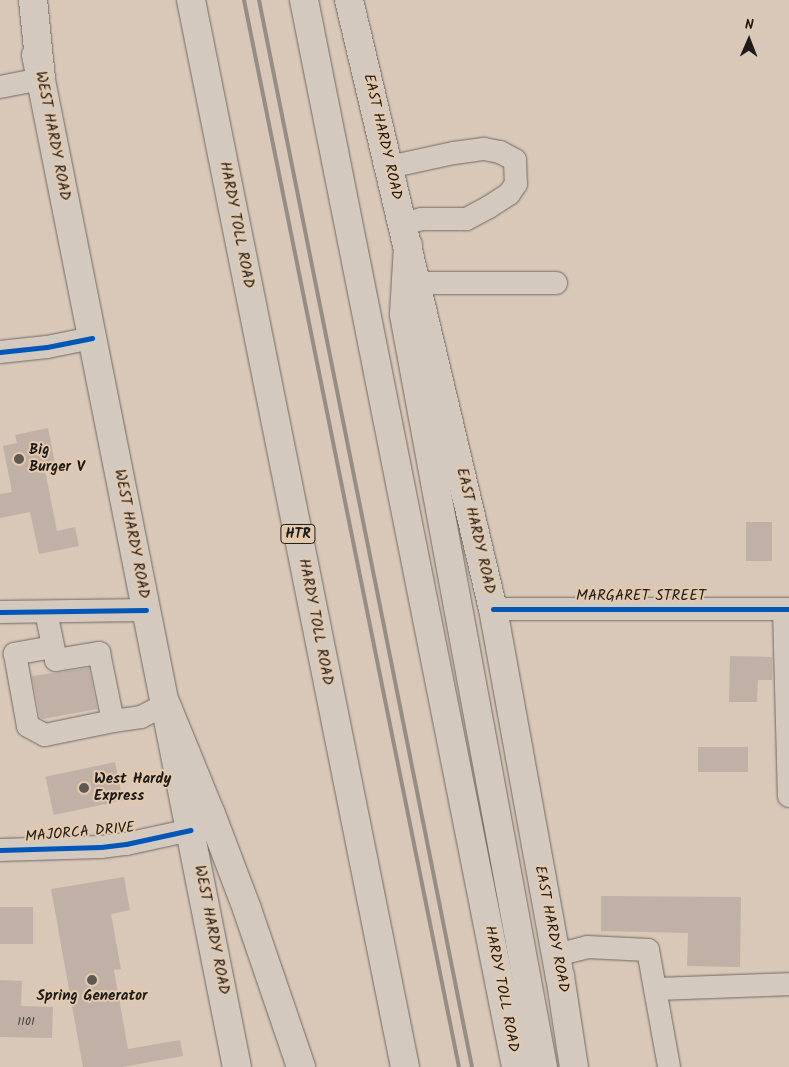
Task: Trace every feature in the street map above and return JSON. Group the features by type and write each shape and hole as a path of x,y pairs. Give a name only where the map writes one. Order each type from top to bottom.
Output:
{"main road":[{"name":"WEST HARDY ROAD","path":"24,0 237,1067"},
{"path":"33,0 41,79"},
{"name":"HARDY TOLL ROAD","path":"191,0 405,1067"},
{"name":"HARDY TOLL ROAD","path":"304,0 516,1067"},
{"name":"EAST HARDY ROAD","path":"349,0 493,609 556,955 574,1067"},
{"path":"405,234 404,315 543,1067"},
{"path":"166,704 212,814 301,1067"}],"street":[{"path":"0,87 41,79"},
{"path":"389,167 454,153 484,149 500,152 515,160 516,184 509,194 466,219 422,220 405,234"},
{"path":"417,283 556,283"},
{"path":"0,352 48,347 92,338"},
{"name":"MARGARET STREET","path":"493,609 786,609"},
{"path":"786,609 789,796"},
{"path":"0,612 146,610"},
{"path":"46,612 56,660 99,653 113,721"},
{"path":"53,647 15,654 28,726 45,735 141,717 166,704"},
{"name":"MAJORCA DRIVE","path":"0,850 126,844 191,830"},
{"path":"556,955 587,947 648,950 669,1067"},
{"path":"655,989 789,984"}],"building":[{"path":"48,428 55,463 44,465 57,531 75,527 79,546 39,554 30,512 0,518 0,494 12,492 3,446 17,443 15,435"},
{"path":"746,522 772,522 772,561 746,561"},
{"path":"730,656 772,657 772,680 758,680 757,702 729,702"},
{"path":"89,668 97,709 43,719 40,717 32,676"},
{"path":"698,747 748,747 748,772 698,772"},
{"name":"West Hardy Express","path":"115,762 123,800 54,815 46,777"},
{"name":"Spring Generator","path":"124,877 130,910 111,914 121,969 114,970 128,1049 180,1040 183,1056 122,1067 83,1067 51,889"},
{"path":"601,896 741,897 740,967 687,966 688,933 601,931"},
{"path":"0,907 33,907 33,944 0,944"},
{"path":"0,980 22,981 21,1006 53,1007 52,1038 0,1037"}],"railway":[{"path":"244,0 459,1067"},
{"path":"259,0 472,1067"}],"cycle path":[{"path":"0,352 47,347 92,338"},
{"path":"493,609 789,609"},
{"path":"0,612 146,610"},
{"path":"0,850 101,847 126,844 191,830"}],"place":[{"name":"Big Burger V","path":"19,459"},
{"name":"West Hardy Express","path":"84,788"},
{"name":"Spring Generator","path":"92,980"}]}
